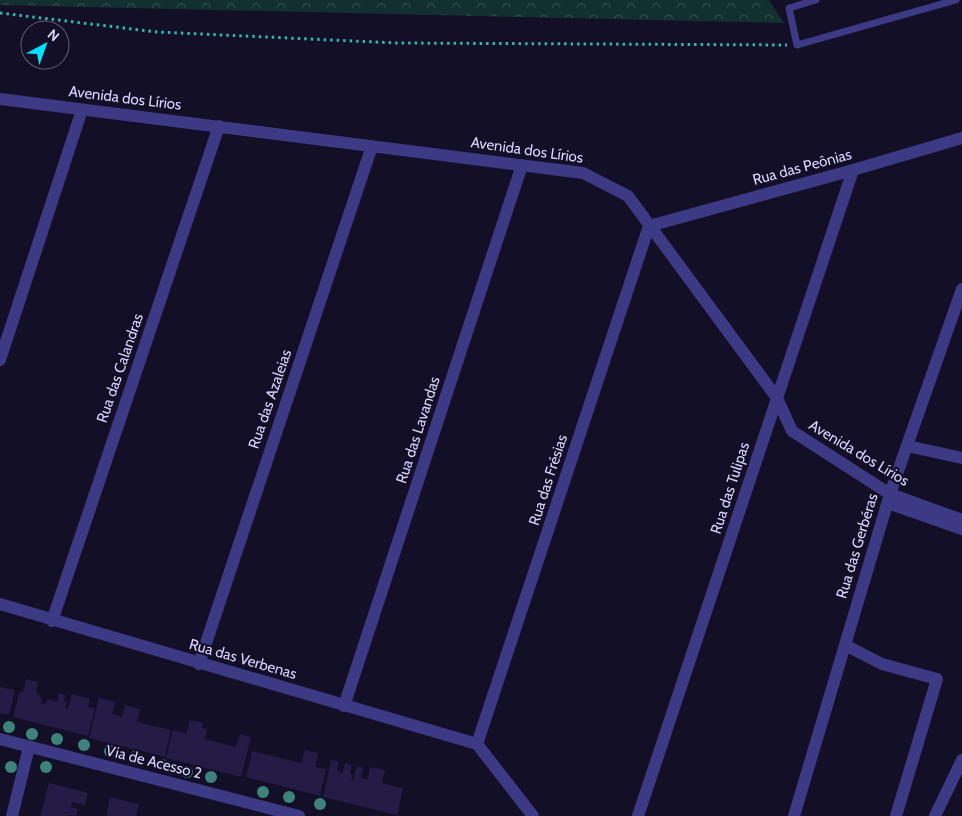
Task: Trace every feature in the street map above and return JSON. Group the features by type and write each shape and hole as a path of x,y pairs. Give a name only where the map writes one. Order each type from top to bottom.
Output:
{"street":[{"name":"Avenida dos Lírios","path":"0,98 583,173 628,196 777,398 792,431 889,498 962,529"},
{"path":"0,360 82,110"},
{"name":"Rua das Calandras","path":"52,621 219,126"},
{"name":"Rua das Peônias","path":"649,226 962,138"},
{"name":"Rua das Azaleias","path":"199,664 372,146"},
{"name":"Rua das Lavandas","path":"344,706 522,165"},
{"name":"Rua das Tulipas","path":"638,816 853,170"},
{"name":"Rua das Frésias","path":"477,744 649,226"},
{"name":"Rua das Gerbéras","path":"794,816 889,498 962,289"},
{"path":"907,446 962,458"},
{"name":"Avenida dos Lírios","path":"889,498 962,520"},
{"name":"Rua das Verbenas","path":"0,604 52,621 477,744"},
{"path":"845,645 882,664 936,679 896,816"},
{"name":"Via de Acesso 2","path":"0,739 299,816"},
{"path":"477,744 533,816"},
{"path":"12,816 29,747"},
{"path":"935,816 962,760"}],"lane":[{"path":"816,0 789,8 797,45 956,0"}],"path":[{"path":"0,13 157,32 388,43 797,45"}],"green space":[{"path":"0,0 769,0 784,23 0,5"}],"building":[{"path":"26,679 38,682 36,691 42,699 41,703 46,704 48,699 57,702 59,693 65,695 64,702 67,702 65,708 68,709 72,694 90,699 88,707 95,708 88,736 13,717 19,693 23,692"},
{"path":"0,687 15,690 9,715 0,713"},
{"path":"99,698 115,702 112,714 122,717 125,705 140,709 137,722 171,730 165,757 89,738"},
{"path":"190,720 203,723 202,728 207,729 205,739 236,747 240,734 251,737 241,777 166,758 173,730 186,733"},
{"path":"305,750 318,753 315,767 326,769 320,796 246,777 252,751 301,763"},
{"path":"331,760 339,762 337,769 342,773 345,763 352,765 350,773 353,775 351,780 353,781 357,766 363,768 361,778 367,780 370,767 385,770 382,783 403,788 397,815 323,797"},
{"path":"49,783 88,793 85,805 72,802 71,807 78,809 76,816 40,816"},
{"path":"110,797 139,804 136,816 106,816"}]}
